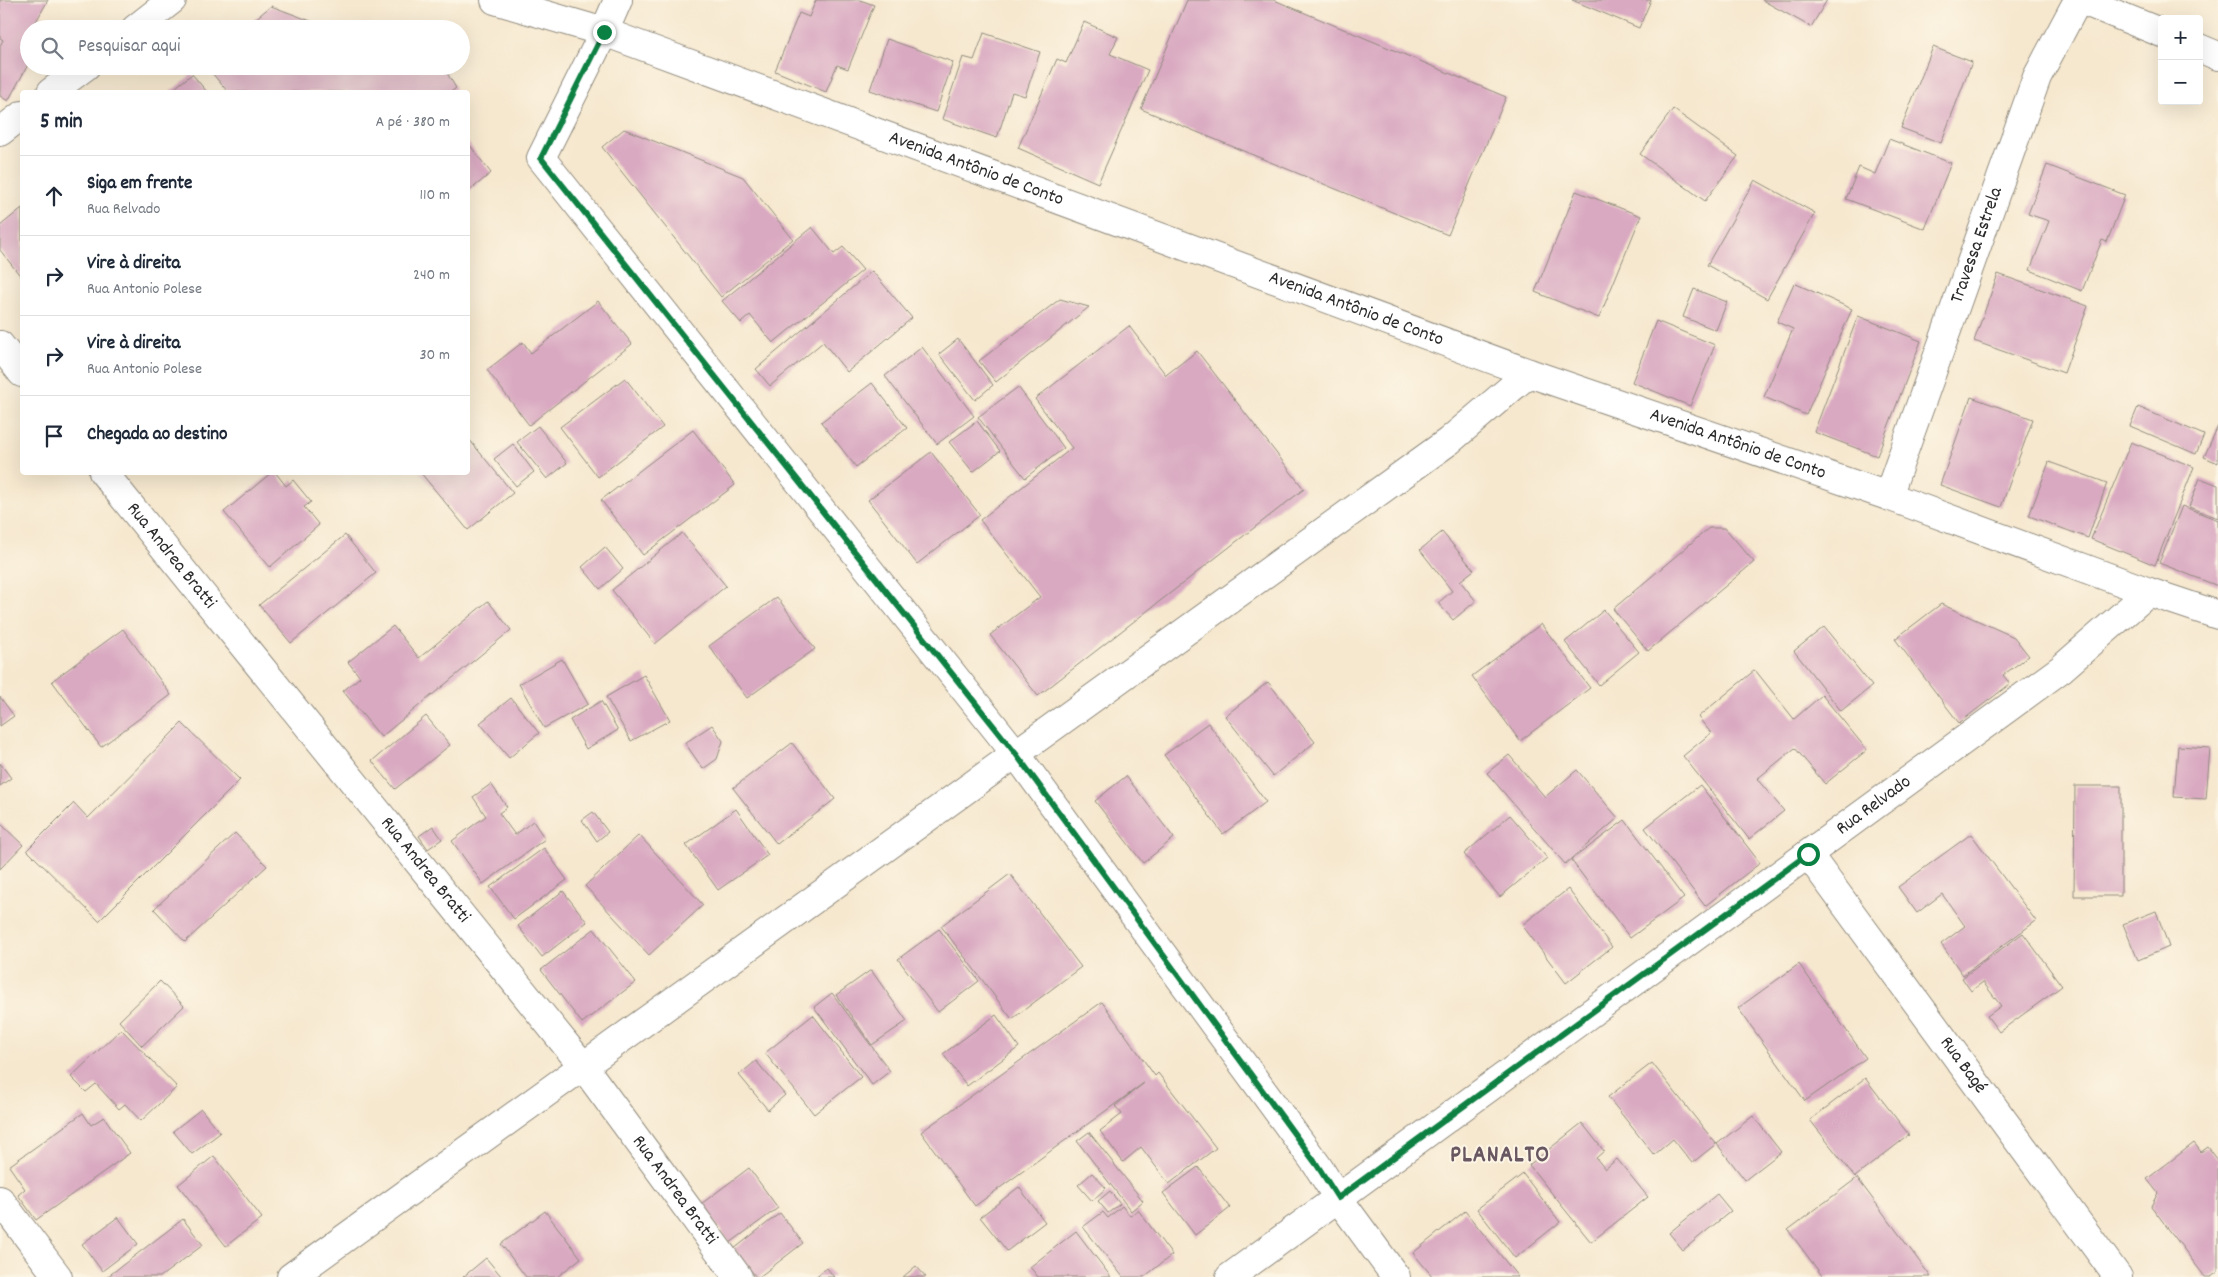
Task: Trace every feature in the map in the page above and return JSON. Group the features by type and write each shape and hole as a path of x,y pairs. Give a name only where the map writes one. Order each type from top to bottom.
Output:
{"street":[{"path":"146,20 172,0"},
{"name":"Avenida Antônio de Conto","path":"495,0 604,32 1528,374 1888,496 2148,592 2218,614"},
{"path":"618,0 541,158 1016,754 1317,1165 1338,1198 1396,1277"},
{"path":"2080,0 2158,31"},
{"name":"Travessa Estrela","path":"1888,496 2037,77 2080,0"},
{"path":"2203,50 2218,56"},
{"path":"54,90 74,75"},
{"path":"0,132 20,117"},
{"path":"0,345 20,370"},
{"path":"291,1277 1449,441 1528,374"},
{"name":"Rua Andrea Bratti","path":"105,475 583,1066 738,1277"},
{"name":"Rua Relvado","path":"1230,1277 2060,669 2148,592"},
{"name":"Rua Bagé","path":"1808,854 2118,1277"},
{"path":"0,1200 58,1277"}],"building":[{"path":"0,0 48,0 37,20 20,20 20,75 22,75 8,101 0,96 0,46 3,40 0,38"},
{"path":"816,0 860,0 874,5 848,69 837,65 826,92 775,71 799,13 809,17"},
{"path":"1187,0 1274,0 1506,97 1448,235 1141,109"},
{"path":"1572,0 1651,0 1639,28"},
{"path":"1762,0 1827,0 1811,27"},
{"path":"271,6 308,20 254,20"},
{"path":"1084,22 1118,37 1110,54 1148,70 1098,183 1018,148 1057,59 1066,63"},
{"path":"984,33 1040,52 1025,96 1012,92 997,138 942,119 963,57 974,60"},
{"path":"887,39 953,62 936,112 870,90"},
{"path":"1933,47 1972,62 1941,143 1901,128"},
{"path":"193,75 205,90 172,90"},
{"path":"214,75 448,75 456,88 454,90 226,90"},
{"path":"1673,109 1738,156 1705,201 1640,154"},
{"path":"624,129 743,177 793,239 721,297 602,147"},
{"path":"1889,139 1951,163 1925,229 1846,199 1859,167 1875,174"},
{"path":"470,146 491,173 470,190"},
{"path":"2047,165 2125,195 2107,242 2102,240 2082,291 2030,270 2049,221 2028,214"},
{"path":"1755,180 1815,213 1767,299 1707,265"},
{"path":"1576,191 1641,216 1599,318 1535,292"},
{"path":"20,210 20,275 0,250 0,226"},
{"path":"812,227 834,254 843,247 863,270 773,343 750,315 741,323 722,301"},
{"path":"872,271 912,318 847,372 823,342 770,386 756,369"},
{"path":"1998,274 2088,306 2064,373 1974,341"},
{"path":"1794,283 1852,309 1806,415 1764,397 1793,329 1777,322"},
{"path":"1694,289 1727,302 1716,330 1683,317"},
{"path":"1060,299 1089,307 996,382 979,361"},
{"path":"598,301 632,344 529,425 487,370 523,342 531,353"},
{"path":"1858,316 1921,341 1877,456 1814,432"},
{"path":"1656,321 1715,345 1690,406 1632,382"},
{"path":"1129,326 1166,375 1197,351 1304,489 1038,696 990,635 1040,597 980,520 1072,448 1035,399"},
{"path":"958,339 993,385 975,400 939,354"},
{"path":"922,347 974,416 937,444 885,376"},
{"path":"625,378 663,427 598,477 560,427"},
{"path":"872,383 907,428 856,467 821,422"},
{"path":"1018,387 1064,448 1025,478 978,417"},
{"path":"1971,397 2033,419 2001,507 1940,485"},
{"path":"2138,407 2204,435 2196,454 2130,426"},
{"path":"977,421 1000,451 973,472 949,442"},
{"path":"538,426 567,463 547,479 517,442"},
{"path":"2218,426 2218,463 2204,457"},
{"path":"693,430 735,485 643,555 601,500"},
{"path":"470,440 513,493 468,530 422,475 470,475"},
{"path":"2131,442 2194,467 2155,565 2091,539"},
{"path":"513,444 534,472 516,486 494,459"},
{"path":"931,452 980,515 917,564 868,500"},
{"path":"2049,462 2107,483 2088,538 2029,516"},
{"path":"268,475 277,475 286,486 293,480 311,502 304,507 319,525 270,567 224,512"},
{"path":"2200,478 2218,485 2218,518 2189,507"},
{"path":"2182,506 2218,520 2218,586 2159,563"},
{"path":"1709,528 1725,528 1754,562 1648,651 1613,609"},
{"path":"1442,532 1474,570 1460,581 1476,601 1453,620 1438,603 1452,591 1420,550"},
{"path":"682,533 726,586 655,644 612,590"},
{"path":"345,535 376,573 291,643 259,605"},
{"path":"605,547 623,569 600,589 582,567"},
{"path":"777,597 815,649 747,698 709,646"},
{"path":"488,601 511,630 381,737 343,691 360,677 348,662 393,626 419,658"},
{"path":"1941,604 2014,637 2029,656 2003,675 2010,684 1959,723 1895,639"},
{"path":"1604,610 1639,652 1599,685 1565,642"},
{"path":"1541,624 1590,688 1520,741 1472,676"},
{"path":"1824,627 1872,686 1841,711 1794,651"},
{"path":"123,629 171,695 101,747 52,681"},
{"path":"562,659 588,704 544,728 519,684"},
{"path":"1755,670 1794,719 1822,695 1867,750 1825,784 1795,748 1757,779 1784,811 1749,839 1683,756 1711,733 1698,717"},
{"path":"644,675 670,720 631,741 606,697"},
{"path":"1268,682 1315,742 1273,776 1225,716"},
{"path":"0,697 14,716 0,726"},
{"path":"511,698 539,733 509,758 480,723"},
{"path":"601,701 618,730 586,749 570,720"},
{"path":"426,716 450,745 395,789 372,761"},
{"path":"182,723 240,780 99,921 27,850 74,803 88,818"},
{"path":"1208,723 1266,802 1223,834 1164,755"},
{"path":"712,725 723,741 717,759 703,769 685,743"},
{"path":"792,743 835,799 777,844 733,788"},
{"path":"2178,746 2210,748 2206,799 2174,797"},
{"path":"1509,755 1545,797 1577,770 1618,818 1565,864 1487,773"},
{"path":"0,763 11,778 0,786"},
{"path":"1126,776 1174,838 1143,863 1095,801"},
{"path":"491,784 507,807 499,813 515,835 533,821 545,839 483,884 452,841 486,816 473,797"},
{"path":"1700,785 1760,863 1705,906 1645,828"},
{"path":"2075,786 2121,786 2121,896 2074,896"},
{"path":"736,809 768,855 718,890 686,845"},
{"path":"593,812 608,832 597,841 582,820"},
{"path":"1510,815 1547,858 1500,897 1464,854"},
{"path":"1625,820 1684,898 1630,938 1571,860"},
{"path":"0,823 23,845 0,869"},
{"path":"433,826 442,839 428,849 419,836"},
{"path":"235,833 267,866 185,942 154,909"},
{"path":"1971,834 2036,921 1963,975 1941,944 1965,926 1942,894 1917,913 1898,887"},
{"path":"639,835 703,905 649,955 585,886"},
{"path":"544,848 567,880 514,919 490,887"},
{"path":"1010,874 1081,967 1012,1019 941,926"},
{"path":"1568,889 1612,947 1566,983 1522,925"},
{"path":"563,891 587,922 542,957 518,926"},
{"path":"2156,911 2169,947 2138,960 2123,924"},
{"path":"594,929 636,982 582,1023 541,970"},
{"path":"939,929 979,981 938,1012 898,959"},
{"path":"2023,933 2062,986 1999,1032 1987,1016 2001,1006 1983,982 1971,991 1962,978"},
{"path":"1799,964 1866,1058 1805,1101 1738,1008"},
{"path":"871,970 907,1021 872,1045 836,995"},
{"path":"160,981 184,1006 142,1046 119,1021"},
{"path":"832,993 890,1071 872,1085 814,1007"},
{"path":"1102,1002 1155,1076 1158,1073 1216,1148 1169,1184 1141,1147 1123,1162 1100,1131 1122,1114 1115,1106 1144,1083 975,1206 921,1132"},
{"path":"813,1015 861,1077 814,1114 765,1053"},
{"path":"996,1015 1019,1047 967,1086 943,1054"},
{"path":"121,1029 177,1087 141,1121 125,1104 119,1109 96,1084 86,1092 71,1077"},
{"path":"756,1061 785,1095 768,1110 739,1075"},
{"path":"1652,1063 1716,1144 1692,1163 1673,1139 1654,1155 1608,1097"},
{"path":"1865,1078 1909,1135 1855,1177 1810,1120"},
{"path":"201,1109 220,1133 192,1154 173,1131"},
{"path":"83,1113 91,1125 104,1117 130,1153 36,1220 18,1195 25,1189 9,1166"},
{"path":"1753,1116 1781,1152 1745,1180 1717,1144"},
{"path":"1582,1123 1604,1151 1596,1158 1605,1169 1617,1159 1648,1197 1591,1242 1529,1165"},
{"path":"1089,1132 1143,1201 1131,1211 1077,1141"},
{"path":"2194,1143 2201,1152 2208,1147 2218,1160 2218,1272 2211,1277 2205,1277 2151,1206 2158,1193 2147,1179"},
{"path":"214,1156 262,1218 226,1246 178,1185"},
{"path":"1198,1167 1230,1208 1195,1235 1163,1193"},
{"path":"749,1168 778,1208 730,1243 701,1204"},
{"path":"1092,1173 1106,1188 1092,1201 1078,1185"},
{"path":"1523,1174 1560,1222 1515,1258 1477,1209"},
{"path":"1857,1178 1931,1277 1823,1277 1788,1230"},
{"path":"1019,1187 1045,1222 1007,1251 980,1217"},
{"path":"1110,1191 1120,1204 1108,1213 1098,1201"},
{"path":"1717,1194 1731,1211 1683,1250 1669,1233"},
{"path":"1122,1206 1130,1216 1138,1210 1172,1255 1144,1277 1123,1277 1083,1227 1103,1212 1108,1218"},
{"path":"545,1211 581,1258 557,1277 526,1277 501,1244"},
{"path":"1465,1211 1518,1277 1433,1277 1413,1253"},
{"path":"780,1213 803,1243 759,1277 756,1277 734,1249"},
{"path":"118,1217 138,1244 102,1271 82,1244"},
{"path":"183,1219 203,1245 160,1277 107,1277"},
{"path":"1076,1231 1111,1277 1038,1277 1030,1267"},
{"path":"486,1258 502,1277 463,1277"},
{"path":"916,1266 926,1277 903,1277"},
{"path":"827,1268 834,1277 815,1277"}],"district":[{"name":"PLANALTO","path":"1500,1156"}],"route":[{"path":"604,32 541,158 1016,754 1317,1165 1338,1198 1808,854"}]}
